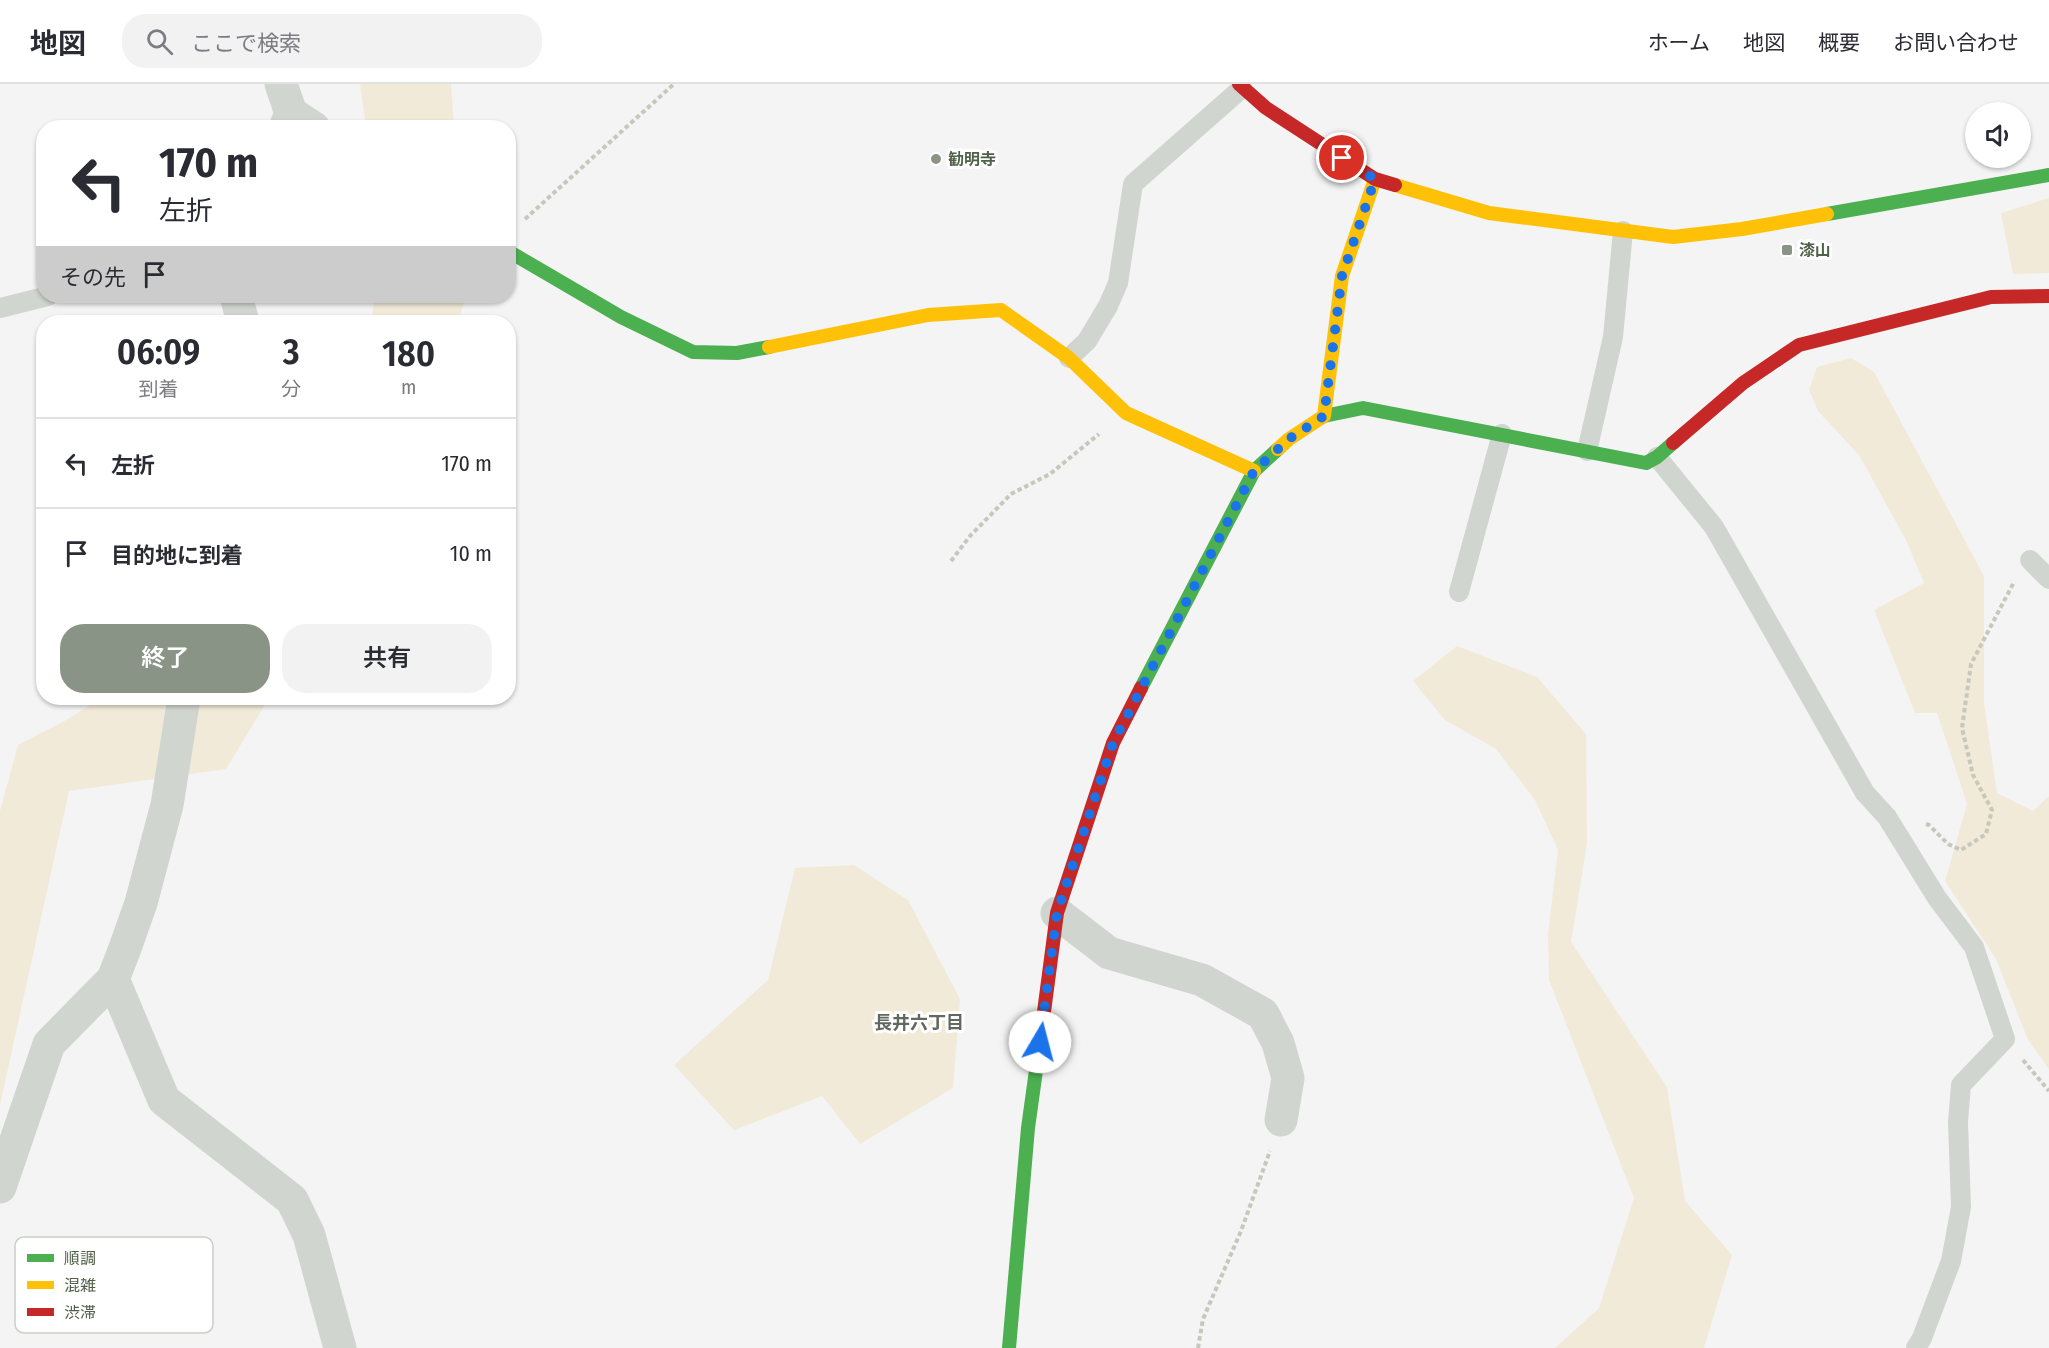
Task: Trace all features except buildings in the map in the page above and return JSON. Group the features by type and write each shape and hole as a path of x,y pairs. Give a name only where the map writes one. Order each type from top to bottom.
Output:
{"street":[{"path":"1241,86 1275,114 1375,179 1490,213 1672,237 1742,229 2049,175"},
{"path":"1324,416 1342,276 1375,179"},
{"path":"516,256 621,317 693,352 737,353 928,315 1001,310 1069,358 1126,413 1254,471"},
{"path":"1010,1348 1028,1128 1057,913 1113,743 1254,471 1289,439 1324,416 1363,408 1646,463 1743,383 1799,345 1991,297 2049,296"},
{"path":"0,1187 49,1044 113,979 141,903 151,868 167,805 183,705"},
{"path":"1057,913 1109,953 1202,981 1263,1014 1278,1042 1288,1078 1281,1119"},
{"path":"113,979 164,1100 292,1200 309,1235 340,1348"}],"lane":[{"path":"1069,358 1087,341 1108,306 1118,283 1133,184 1241,86"},
{"path":"1587,451 1613,338 1623,231"},
{"path":"0,308 36,299"},
{"path":"1460,592 1502,434"},
{"path":"1656,457 1714,527 1865,793 1887,817 1937,898 1974,947 2004,1039 1961,1085 1958,1122 1961,1207 1951,1261 1922,1338 1916,1348"},
{"path":"2030,560 2049,579"}],"path":[{"path":"517,226 674,84"},
{"path":"951,561 970,536 1011,494 1050,474 1126,413"},
{"path":"1887,817 1929,825 1948,844 1961,850 1986,834 1992,810 1973,775 1962,728 1971,664 2022,569 2030,560"},
{"path":"2004,1039 2049,1091"},
{"path":"1198,1348 1203,1319 1244,1222 1281,1119"}],"shaded area":[{"path":"360,84 451,84 454,120 365,120"},
{"path":"2049,198 2049,273 2013,274 2001,213"},
{"path":"374,303 464,303 460,315 372,315"},
{"path":"1851,358 1874,372 1984,576 1984,703 1997,793 2033,811 2049,796 2049,1069 2028,1040 1996,959 1945,881 1967,804 1937,713 1915,713 1874,610 1924,583 1906,540 1859,455 1818,411 1809,390 1817,367"},
{"path":"1457,646 1537,677 1586,734 1587,843 1571,942 1667,1087 1685,1201 1732,1255 1704,1348 1555,1348 1599,1308 1634,1198 1549,980 1548,934 1558,850 1535,800 1496,749 1445,720 1413,681"},
{"path":"90,705 265,705 226,769 69,791 0,1105 0,811 18,745"},
{"path":"854,865 908,900 960,999 953,1088 860,1144 822,1096 734,1130 674,1065 768,980 795,868"}],"traffic: fast":[{"path":"1827,214 2049,175"},
{"path":"516,256 621,317 693,352 737,353 769,347"},
{"path":"1324,416 1363,408 1646,463 1673,443"},
{"path":"1141,688 1254,471 1278,449"},
{"path":"1009,1348 1028,1128 1042,1027"}],"traffic: slow":[{"path":"1278,449 1324,416 1342,276 1375,179"},
{"path":"1395,185 1489,213 1673,237 1742,229 1827,214"},
{"path":"769,347 928,315 1001,310 1069,358 1126,413 1254,471"}],"traffic: jam":[{"path":"1239,84 1266,108 1375,179 1395,185"},
{"path":"1673,443 1743,383 1799,345 1991,297 2049,296"},
{"path":"1042,1027 1057,913 1113,743 1141,688"}],"place":[{"name":"勧明寺","path":"936,159"},
{"name":"漆山","path":"1787,250"}],"district":[{"name":"長井六丁目","path":"919,1023"}],"route":[{"path":"1040,1042 1057,913 1113,743 1254,471 1289,439 1324,416 1342,276 1375,179 1342,158"}]}
